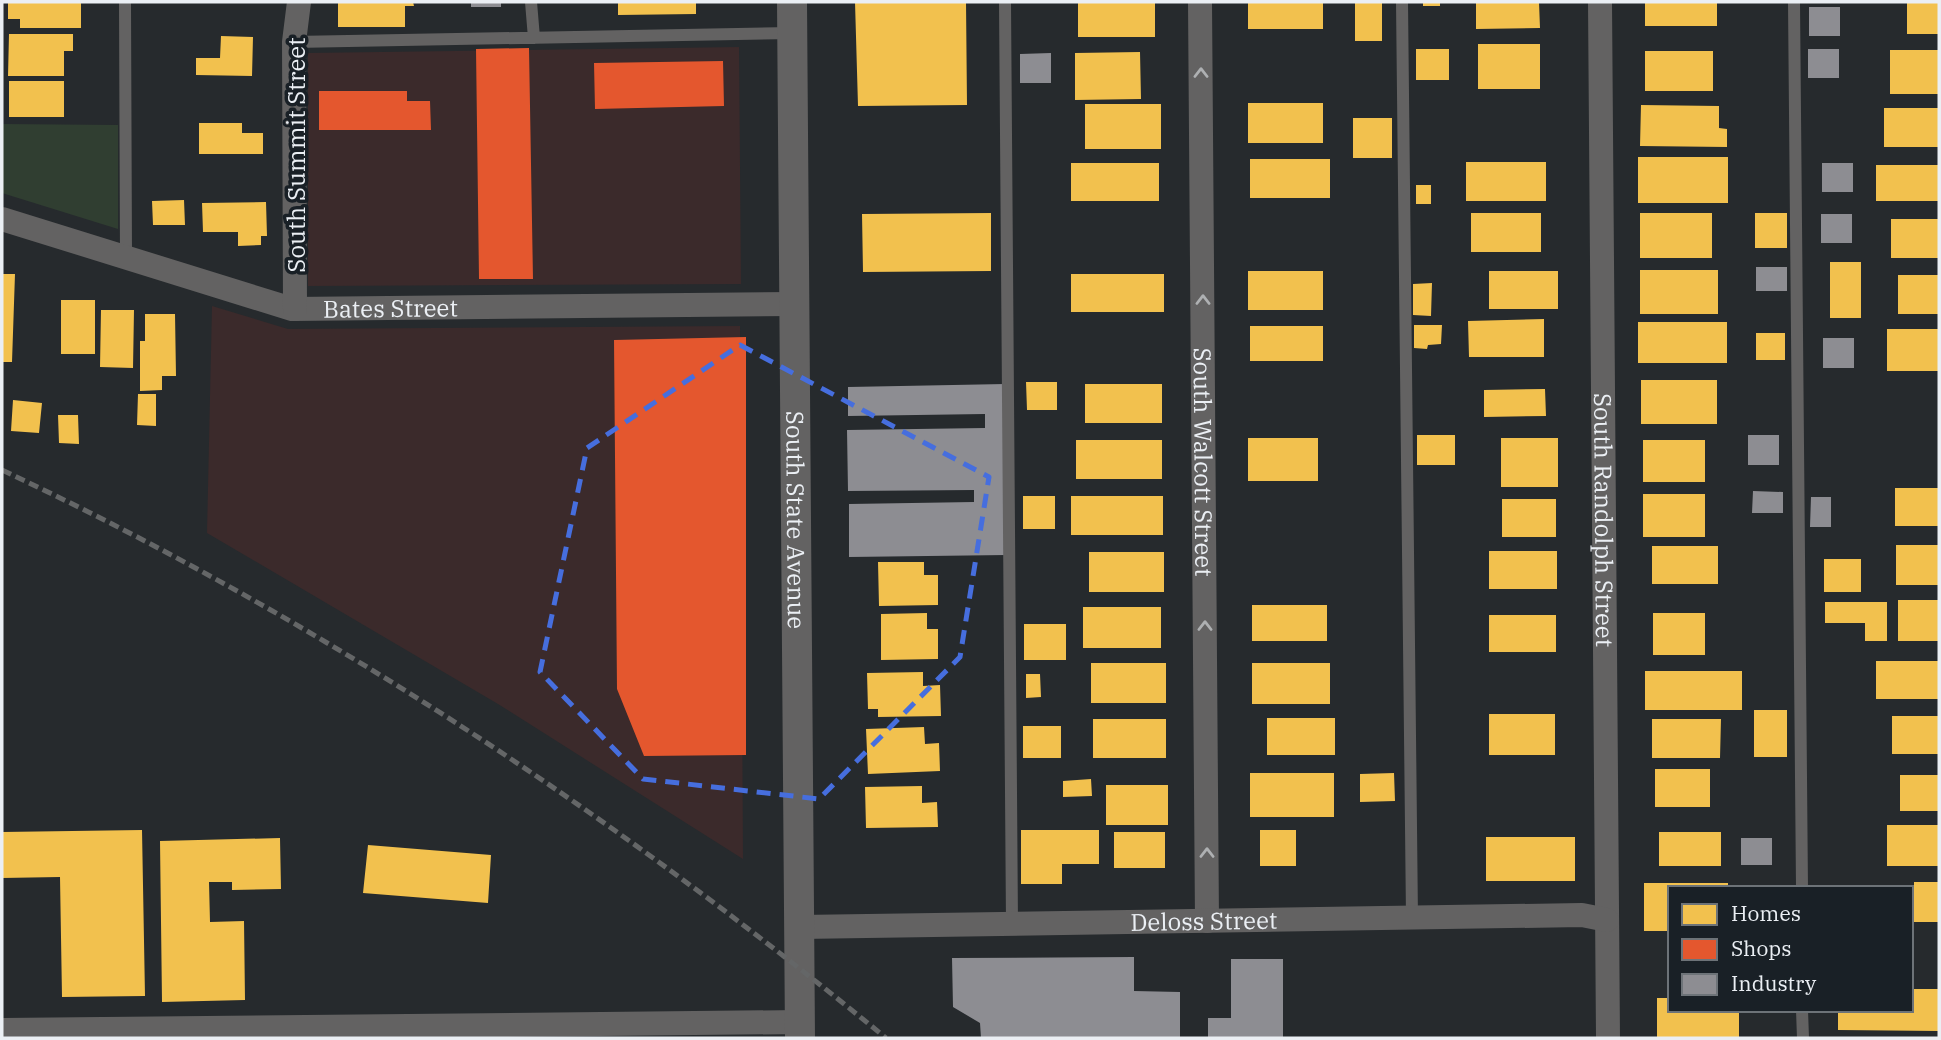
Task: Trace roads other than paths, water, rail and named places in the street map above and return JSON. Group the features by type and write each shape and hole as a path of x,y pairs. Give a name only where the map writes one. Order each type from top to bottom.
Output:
{"street":[{"name":"South Summit Street","path":"295,309 293,42 299,2"},
{"name":"South State Avenue","path":"792,2 800,1030"},
{"name":"South Walcott Street","path":"1200,2 1207,921"},
{"name":"South Randolph Street","path":"1600,2 1608,1038"},
{"name":"Bates Street","path":"2,219 295,309 794,304"},
{"name":"Deloss Street","path":"800,928 1582,915 1607,920"},
{"path":"2,1030 143,1034 800,1030"}],"lane":[{"path":"125,2 126,257"},
{"path":"531,2 534,38"},
{"path":"1005,2 1012,925"},
{"path":"1402,2 1412,918"},
{"path":"1794,2 1802,886"},
{"path":"293,42 792,33"},
{"path":"1802,1012 1803,1038"}],"railway":[{"path":"2,470 120,528 236,591 461,726 678,876 783,955 886,1038"}]}
